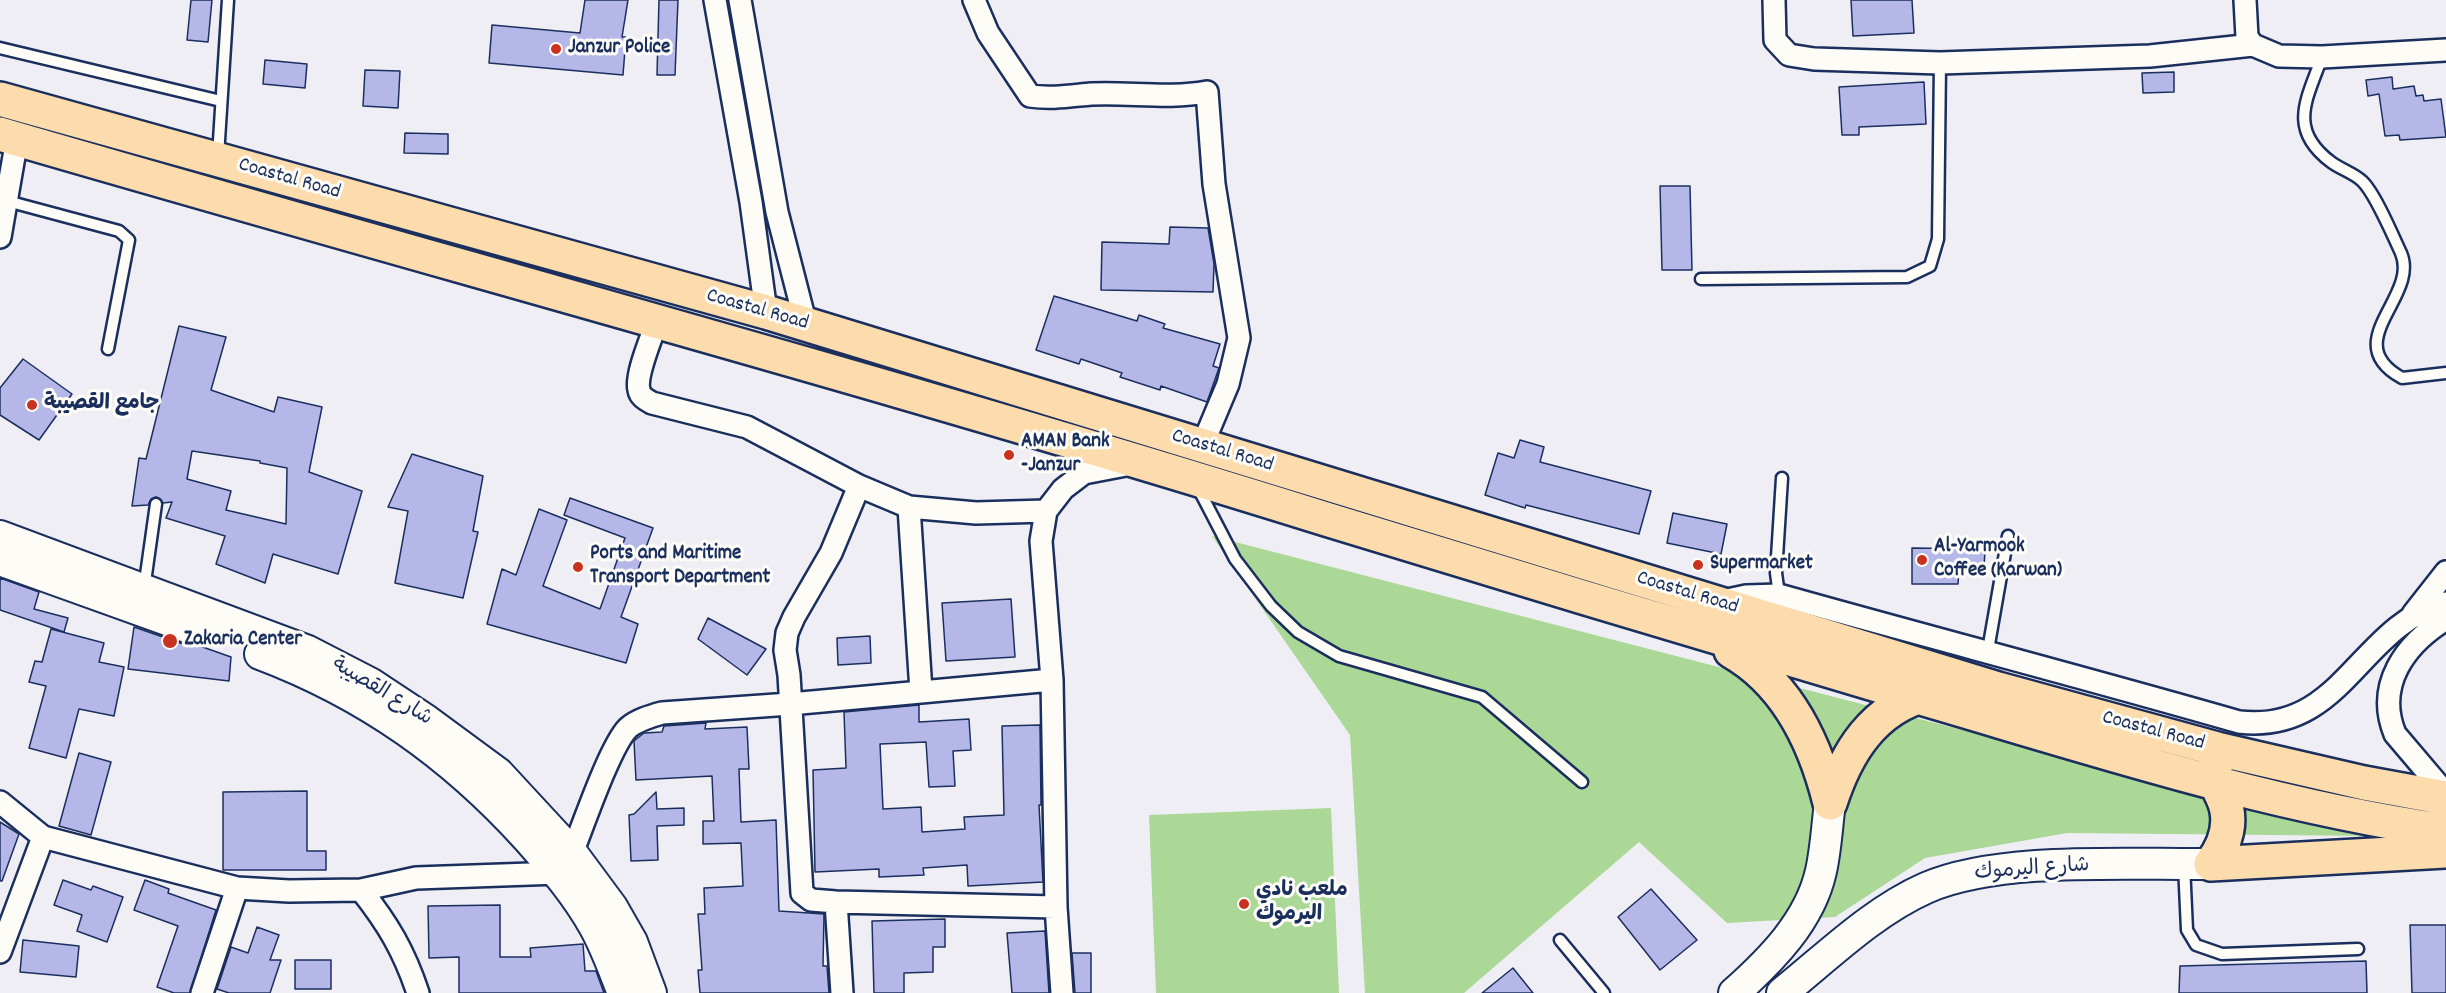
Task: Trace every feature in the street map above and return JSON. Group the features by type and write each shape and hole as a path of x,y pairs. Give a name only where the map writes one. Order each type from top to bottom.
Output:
{"highway":[{"name":"Coastal Road","path":"0,99 766,312 1998,689 2217,749 2364,783 2446,796"},
{"name":"Coastal Road","path":"8,137 657,321 1193,477 1708,637 2042,735 2214,782 2386,823 2446,831"},
{"path":"1708,637 1739,655 1766,678 1789,705 1808,735 1822,768 1830,803"},
{"path":"1830,803 1841,769 1860,739 1885,714 1916,697 1956,687 1998,689"},
{"path":"2198,864 2222,850 2227,833 2228,815 2223,797 2214,782 2217,749"},
{"path":"2198,864 2446,851"}],"street":[{"path":"715,0 751,202 766,312"},
{"path":"740,0 777,212 806,325"},
{"path":"974,0 988,33 1030,96 1053,99 1089,94 1185,96 1207,92 1214,184 1239,338 1226,392 1202,446"},
{"path":"1774,0 1774,40 1789,55 1814,59 1940,63 2150,56 2253,45"},
{"path":"2244,0 2247,37 2253,45 2278,56 2322,57 2446,50"},
{"path":"0,237 7,201 8,137"},
{"path":"657,321 640,374 639,390 643,398 652,403 747,427 859,486 909,507 976,513 1046,511"},
{"path":"1062,993 1056,907 1052,680 1041,541 1046,511 1063,489 1084,473 1141,462"},
{"path":"859,486 831,553 794,616 787,633 785,650 801,888 805,898 836,902 1056,907"},
{"path":"909,507 921,691"},
{"name":"شارع القصيبة","path":"0,536 308,651 383,690 498,773 565,863 622,925 632,942 651,993"},
{"path":"0,560 275,660 316,678 383,715 422,740 565,863 623,993"},
{"path":"1713,602 1746,596 1779,595 2239,722 2268,723 2298,716 2334,691 2380,643 2409,618 2446,572"},
{"path":"2409,618 2446,603"},
{"path":"2446,619 2414,642 2394,672 2388,696 2390,722 2395,734 2446,796"},
{"path":"565,863 614,752 628,728 647,717 662,712 790,704 1052,680"},
{"path":"0,802 43,837 237,888 289,891 361,890 416,878 565,863"},
{"path":"1734,993 1788,938 1808,908 1821,872 1830,803"},
{"path":"0,952 43,837"},
{"name":"شارع اليرموك","path":"1782,993 1871,920 1925,889 1956,878 1991,871 2054,867 2198,864"},
{"path":"202,993 237,888"},
{"path":"361,890 392,931 405,956 418,993"},
{"path":"836,902 842,993"}],"lane":[{"path":"218,159 228,0"},
{"path":"0,48 221,101"},
{"path":"2322,57 2305,103 2302,120 2316,151 2362,181 2381,212 2404,267 2403,280 2378,330 2378,351 2383,365 2402,378 2446,373"},
{"path":"1701,279 1907,277 1930,266 1938,239 1940,63"},
{"path":"7,201 119,231 129,240 108,349"},
{"path":"1193,477 1235,559 1271,606 1298,632 1339,656 1482,697 1582,782"},
{"path":"1779,595 1776,573 1782,478"},
{"path":"144,589 156,504"},
{"path":"1988,651 2008,536"},
{"path":"2198,864 2187,930 2196,945 2222,954 2358,949"},
{"path":"1560,940 1604,993"}],"green space":[{"path":"1212,536 2372,836 2067,833 1925,858 1835,917 1727,923 1639,842 1464,993 1365,993 1350,735"},
{"name":"ملعب نادي اليرموك","path":"1331,808 1339,993 1156,993 1149,815"}],"building":[{"path":"191,0 212,0 208,42 187,40"},
{"path":"585,0 628,0 622,37 626,37 623,75 489,63 492,25 580,33"},
{"path":"659,0 678,0 675,75 657,75"},
{"path":"1851,0 1912,0 1914,33 1853,36"},
{"path":"265,60 307,64 305,88 263,84"},
{"path":"365,70 400,71 398,108 363,106"},
{"path":"2174,72 2174,92 2143,93 2142,73"},
{"path":"2392,77 2393,89 2414,86 2416,96 2423,95 2424,101 2441,99 2446,137 2400,140 2399,135 2385,136 2379,94 2368,96 2366,80"},
{"path":"1924,82 1926,124 1859,127 1859,135 1842,135 1839,87"},
{"path":"405,133 448,134 448,154 404,153"},
{"path":"1660,186 1690,186 1692,270 1662,270"},
{"path":"1170,227 1208,228 1214,264 1213,292 1101,290 1102,242 1169,244"},
{"path":"1054,296 1137,321 1139,315 1165,324 1163,328 1220,344 1213,366 1219,368 1207,402 1161,386 1160,390 1120,377 1122,373 1081,359 1079,364 1036,350"},
{"path":"179,326 226,337 211,390 274,412 278,397 322,407 309,472 362,491 338,574 273,554 265,583 216,564 225,536 166,518 172,502 163,503 156,497 151,499 148,505 132,506 139,458 146,459","holes":["192,451 260,461 260,463 287,468 286,524 226,510 231,491 187,479"]},
{"name":"جامع القصيبة","path":"23,359 72,394 39,440 0,415 0,388"},
{"path":"1520,440 1544,447 1540,462 1651,491 1639,534 1526,505 1525,508 1485,495 1498,453 1514,458"},
{"path":"412,454 483,476 473,531 478,532 463,598 395,583 408,511 388,507"},
{"path":"570,498 653,528 621,617 638,624 626,663 487,624 502,569 516,575 539,509 567,520 543,586 600,609 625,538 564,515"},
{"path":"1673,513 1727,524 1721,554 1667,543"},
{"path":"1912,548 1985,549 1984,569 1959,569 1958,584 1912,584"},
{"path":"0,578 39,592 34,609 68,618 64,632 0,610"},
{"path":"1011,599 1015,657 946,661 942,603"},
{"path":"708,618 766,649 747,675 698,639"},
{"path":"134,627 186,645 197,645 231,657 229,681 128,669"},
{"path":"51,629 104,643 99,662 124,667 114,716 79,709 66,758 29,748 46,686 29,682 35,661 42,662"},
{"path":"870,636 871,663 838,665 837,638"},
{"path":"919,705 919,722 969,719 971,750 953,751 955,786 929,787 926,742 880,744 883,809 921,807 922,832 965,829 964,817 1004,815 1002,726 1040,725 1041,805 1039,805 1043,882 968,886 967,865 923,868 924,875 879,877 879,869 815,872 813,770 846,768 844,712"},
{"path":"706,723 705,729 747,727 749,769 739,769 741,822 776,820 779,911 824,914 823,966 827,966 829,993 700,993 698,970 702,970 698,914 705,914 704,888 743,886 741,843 703,844 703,821 714,821 712,776 636,780 634,741 644,733 662,732 664,726"},
{"path":"79,753 111,762 91,835 59,826"},
{"path":"307,791 307,851 326,851 326,870 223,870 223,792"},
{"path":"656,792 657,809 684,808 684,825 657,826 658,860 631,861 629,815 634,814"},
{"path":"0,822 19,834 2,881 0,881"},
{"path":"63,880 91,890 93,886 123,897 107,942 77,931 82,915 54,905"},
{"path":"145,880 169,889 168,893 216,910 190,993 174,993 157,987 178,926 134,910"},
{"path":"1651,889 1697,940 1660,970 1618,917"},
{"path":"500,905 500,957 531,957 530,948 583,944 585,971 596,971 604,993 459,993 459,957 429,958 428,906"},
{"path":"945,919 945,947 933,947 933,972 904,973 904,993 874,993 872,921"},
{"path":"2410,925 2446,925 2446,993 2412,993"},
{"path":"257,927 279,935 270,960 281,960 270,993 229,993 217,989 231,947 248,953"},
{"path":"1045,931 1049,993 1012,993 1007,933"},
{"path":"23,940 79,946 76,977 20,972"},
{"path":"1072,953 1091,953 1091,993 1075,993"},
{"path":"295,960 331,960 331,989 295,989"},
{"path":"2366,961 2367,993 2179,993 2180,966"},
{"path":"1513,968 1533,993 1482,993"}],"place":[{"name":"Janzur Police","path":"556,49"},
{"name":"جامع القصيبة","path":"32,405"},
{"name":"AMAN Bank -Janzur","path":"1009,455"},
{"name":"Al-Yarmook Coffee (Karwan)","path":"1922,560"},
{"name":"Supermarket","path":"1698,565"},
{"name":"Ports and Maritime Transport Department","path":"578,567"},
{"name":"Zakaria Center","path":"170,641"},
{"name":"ملعب نادي اليرموك","path":"1244,904"}]}
